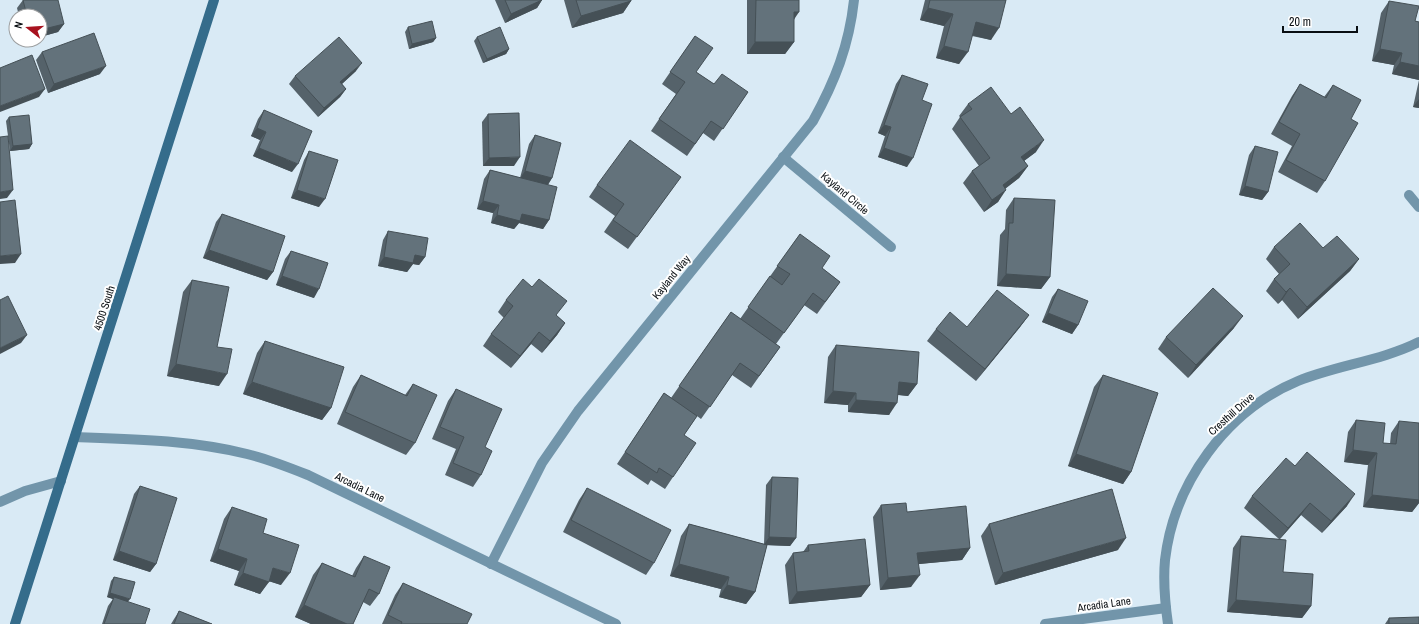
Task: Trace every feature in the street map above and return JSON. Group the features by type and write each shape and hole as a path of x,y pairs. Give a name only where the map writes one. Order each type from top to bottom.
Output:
{"main road":[{"name":"4500 South","path":"15,624 214,0"}],"street":[{"name":"Kayland Way","path":"491,564 542,463 578,411 813,121 829,90 847,45 854,0"},
{"name":"Kayland Circle","path":"783,157 891,247"},
{"path":"1409,195 1419,207"},
{"name":"Cresthill Drive","path":"1168,624 1164,593 1165,562 1172,522 1196,470 1210,449 1222,435 1252,408 1293,383 1314,375 1378,358 1419,342"},
{"name":"Arcadia Lane","path":"75,437 131,438 181,443 240,452 270,460 308,475 616,624"},
{"path":"0,502 25,491 61,481"},
{"name":"Arcadia Lane","path":"1045,624 1166,608"}],"building":[{"path":"23,0 58,0 64,24 48,28 48,8 25,8"},
{"path":"505,0 542,0 511,14"},
{"path":"576,0 631,0 631,1 581,16"},
{"path":"756,0 799,0 799,12 794,12 794,42 755,42"},
{"path":"930,0 1006,0 999,28 976,22 968,52 944,46 953,14 928,8"},
{"path":"1389,1 1419,6 1415,21 1419,22 1419,66 1400,62 1402,53 1380,49"},
{"path":"432,21 436,38 412,44 408,27"},
{"path":"500,27 509,49 487,59 477,37"},
{"path":"94,33 106,66 54,84 42,52"},
{"path":"695,36 713,48 696,72 714,84 722,74 748,92 723,129 711,121 695,144 659,119 685,82 670,72"},
{"path":"339,37 362,63 340,82 346,89 324,108 295,76"},
{"path":"32,55 45,89 0,106 0,68"},
{"path":"902,75 928,84 922,100 932,104 913,158 884,148 891,127 884,125"},
{"path":"1300,84 1326,98 1333,85 1361,100 1351,119 1358,123 1325,181 1286,160 1300,134 1279,122"},
{"path":"991,87 1011,114 1020,107 1044,140 1021,157 1028,166 1003,185 1006,190 992,200 972,171 990,158 960,117 972,109 968,104"},
{"path":"264,110 312,131 298,164 259,148 266,132 257,128"},
{"path":"519,113 520,157 489,158 488,114"},
{"path":"29,115 32,144 13,146 9,117"},
{"path":"535,135 561,143 552,178 525,171"},
{"path":"8,136 13,190 0,192 0,137"},
{"path":"630,140 681,177 637,237 613,220 624,204 597,185"},
{"path":"1255,146 1278,152 1268,192 1245,186"},
{"path":"309,151 338,160 325,199 297,190"},
{"path":"490,170 557,187 549,220 522,214 520,221 497,215 499,205 483,201"},
{"path":"1014,198 1055,200 1050,277 1006,274 1009,223 1013,223"},
{"path":"15,200 21,254 0,256 0,202"},
{"path":"222,214 285,236 273,272 209,250"},
{"path":"1300,223 1323,248 1337,236 1359,259 1307,307 1290,288 1286,292 1274,279 1290,264 1274,247"},
{"path":"388,231 428,238 425,257 415,255 413,263 384,257"},
{"path":"800,234 830,256 822,268 840,282 825,302 813,293 784,333 748,307 770,276 782,285 790,274 777,266"},
{"path":"291,251 328,263 319,289 282,276"},
{"path":"523,279 532,287 539,279 567,301 556,315 565,323 550,341 539,332 520,356 491,334 513,306 506,300"},
{"path":"192,280 229,287 217,347 232,349 227,374 176,364"},
{"path":"1213,288 1243,316 1196,365 1166,337"},
{"path":"1058,289 1088,301 1078,325 1048,313"},
{"path":"997,290 1029,315 985,369 936,329 950,312 967,327"},
{"path":"8,296 27,335 0,348 0,300"},
{"path":"731,312 780,347 759,376 740,363 710,407 679,386"},
{"path":"265,341 344,367 331,408 252,382"},
{"path":"836,345 919,352 917,384 899,382 897,403 856,400 856,393 833,391"},
{"path":"361,375 407,396 413,384 437,395 415,443 345,412"},
{"path":"1103,375 1158,393 1131,472 1076,454"},
{"path":"456,389 502,409 485,447 492,451 481,475 453,463 464,437 440,427"},
{"path":"664,393 697,416 684,435 696,443 673,477 659,468 657,473 625,452"},
{"path":"1356,420 1385,423 1383,443 1396,444 1399,421 1419,423 1419,500 1372,495 1377,453 1353,450"},
{"path":"1307,452 1355,494 1331,521 1310,503 1288,528 1252,496 1286,458 1295,466"},
{"path":"772,477 798,478 796,538 769,537"},
{"path":"140,486 177,498 156,564 119,551"},
{"path":"587,488 671,530 654,563 571,520"},
{"path":"1112,489 1126,538 1003,573 989,524"},
{"path":"906,503 907,512 966,506 970,548 917,553 920,575 888,578 881,505"},
{"path":"232,507 267,519 263,533 299,545 290,573 273,568 269,582 243,573 247,559 218,549"},
{"path":"689,524 767,545 755,592 727,585 729,577 679,564"},
{"path":"1241,536 1286,540 1283,572 1313,574 1311,606 1236,600"},
{"path":"865,539 870,585 797,592 793,553 809,551 808,545"},
{"path":"364,556 390,567 379,594 369,589 353,624 347,624 304,605 322,563 355,577"},
{"path":"114,577 135,582 130,599 110,593"},
{"path":"403,583 472,614 467,624 401,624 402,622 388,615"},
{"path":"114,597 150,609 145,624 104,624"},
{"path":"179,611 212,624 174,624"},
{"path":"1419,617 1419,624 1389,624 1389,618"}]}
